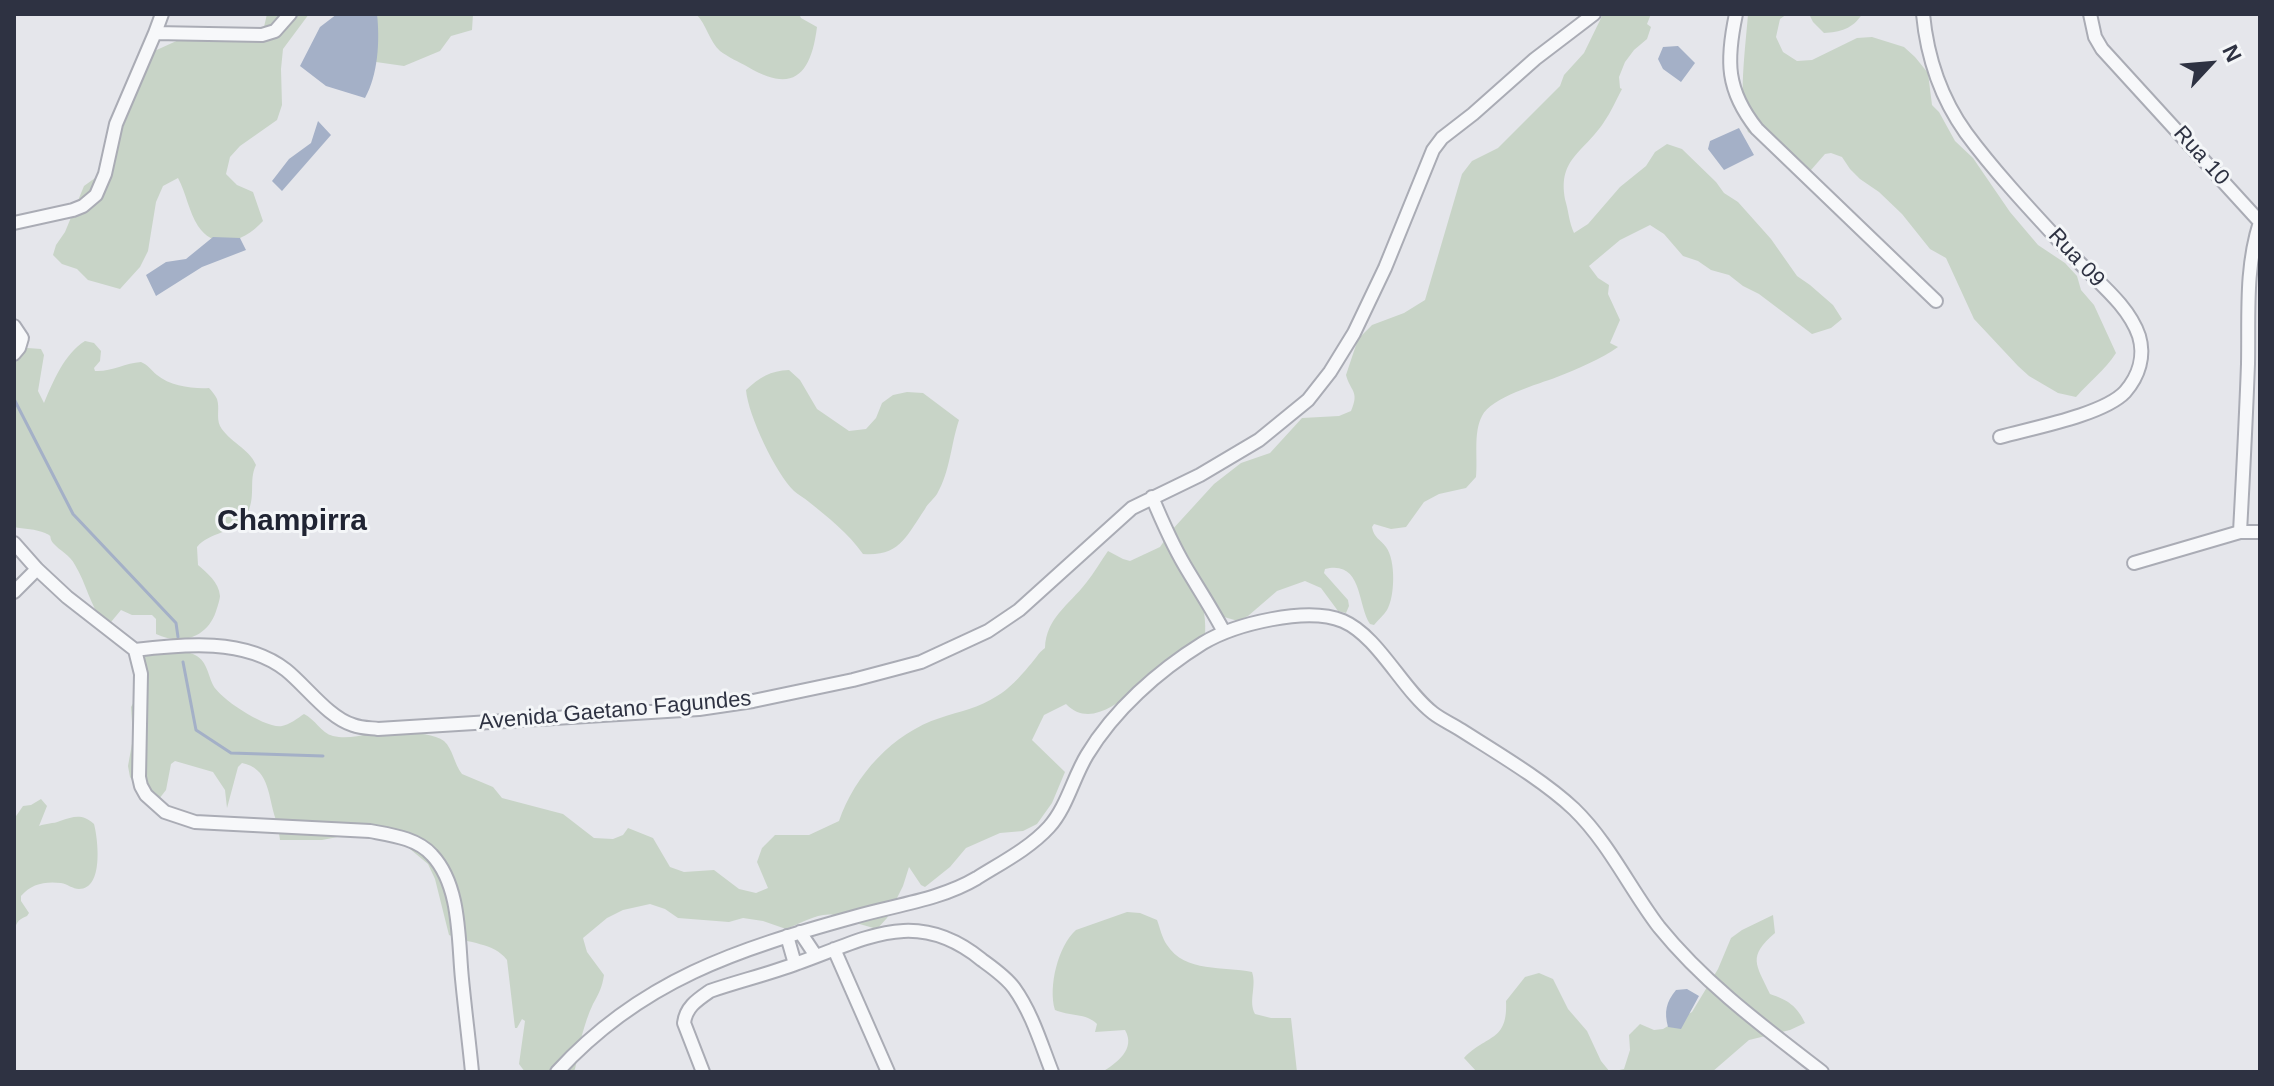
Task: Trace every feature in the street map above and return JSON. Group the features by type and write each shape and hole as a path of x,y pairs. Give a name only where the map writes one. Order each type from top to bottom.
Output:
{"street":[{"path":"14,223 73,210 96,195 105,174 116,124 162,14"},
{"path":"155,33 262,35 275,31 290,14"},
{"name":"Avenida Gaetano Fagundes","path":"135,650 171,645 211,646 263,656 285,670 340,719 352,725 378,729 699,709 853,680 921,662 988,631 1019,610 1132,508 1200,475 1259,440 1308,400 1354,333 1385,268 1433,150 1442,138 1535,59 1594,14"},
{"path":"1736,14 1729,65 1737,99 1746,115 1936,301"},
{"name":"Rua 09","path":"1923,14 1933,67 1966,132 2130,317 2142,350 2141,364 2124,393 2105,405 2000,437"},
{"name":"Rua 10","path":"2090,14 2095,37 2102,49 2260,222 2251,249 2254,322 2240,532"},
{"path":"14,326 22,338 14,354"},
{"path":"1152,497 1185,567 1224,632"},
{"path":"2134,563 2240,532 2260,532"},
{"path":"14,543 67,597 135,650 141,674 139,777 146,795 165,812 195,822 370,831 397,836 432,854 444,872 455,904 472,1072"},
{"path":"14,592 37,569"},
{"path":"557,1072 586,1041 629,1007 672,981 715,961 800,932 944,894 968,883 1031,843 1049,827 1106,726 1156,678 1194,649 1224,632 1281,618 1316,616 1341,620 1356,629 1415,697 1435,715 1459,728 1576,811 1590,826 1660,928 1702,973 1822,1072"},
{"path":"703,1072 684,1023 689,1007 710,991 795,964 856,940 891,931 914,930 940,936 971,951 1012,986 1027,1010 1052,1072"},
{"path":"800,932 816,956"},
{"path":"787,936 795,964"},
{"path":"834,949 888,1072"}],"green space":[{"path":"267,14 309,14 283,49 282,105 277,120 240,146 230,157 226,174 237,185 253,192 263,221 240,238 231,241 213,239 198,226 178,178 163,186 156,202 148,251 140,267 120,289 88,280 77,269 62,264 53,255 56,245 65,232 84,186 95,178 113,151 132,105 141,67 150,53 183,38 249,34 264,27"},
{"path":"353,14 473,14 472,30 451,36 440,51 404,66 365,57"},
{"path":"696,14 799,14 817,27 810,57 798,75 788,79 764,75 720,51"},
{"path":"1603,14 1651,14 1647,24 1651,27 1647,39 1625,62 1619,77 1622,89 1609,114 1568,166 1564,188 1574,233 1588,224 1620,187 1667,144 1682,149 1724,193 1738,202 1771,239 1797,276 1833,305 1842,319 1831,328 1812,334 1729,275 1683,256 1664,234 1650,225 1620,240 1589,266 1598,278 1609,285 1608,294 1620,320 1610,343 1618,347 1581,367 1495,403 1487,409 1479,423 1476,477 1466,488 1439,494 1424,502 1406,527 1391,529 1374,524 1374,534 1386,547 1392,560 1393,578 1390,604 1374,625 1366,616 1353,577 1337,568 1325,569 1324,573 1348,600 1346,613 1338,611 1321,588 1305,581 1277,591 1238,621 1224,617 1202,599 1205,632 1201,652 1182,655 1169,662 1109,708 1080,713 1066,704 1044,715 1032,740 1065,772 1052,803 1037,824 1023,831 1000,833 966,848 950,867 925,887 909,867 887,918 877,929 849,924 834,915 819,916 786,929 743,918 729,922 678,918 650,904 623,910 607,918 583,938 587,952 604,975 585,1023 574,1072 525,1072 519,1064 525,1021 522,1019 515,1028 507,960 495,950 449,935 435,879 428,864 404,844 353,834 322,840 280,840 266,782 257,770 242,763 238,767 227,808 225,790 213,772 175,761 171,764 166,790 159,799 136,786 130,777 128,766 133,738 131,707 142,688 142,655 187,652 201,660 213,685 224,698 265,723 282,726 304,714 325,732 338,737 398,732 438,737 447,744 462,774 493,787 502,798 563,814 594,838 613,839 623,835 628,828 653,838 670,867 684,872 714,870 739,889 756,893 768,888 757,862 762,848 775,835 809,835 839,821 866,772 892,745 923,725 983,704 1010,686 1045,648 1046,637 1054,620 1108,551 1130,561 1160,547 1214,484 1241,463 1270,453 1302,418 1339,416 1351,411 1354,395 1346,375 1358,339 1372,325 1404,313 1425,300 1462,174 1472,161 1498,148 1560,86 1564,75 1584,53"},
{"path":"1748,14 1787,14 1780,19 1776,37 1783,52 1797,61 1812,60 1857,38 1872,37 1904,47 1915,57 1928,73 1932,105 1955,141 1973,158 2010,212 2038,245 2065,263 2077,276 2081,290 2094,305 2116,353 2076,397 2058,393 2018,366 1974,319 1946,258 1930,249 1902,214 1860,179 1842,157 1825,154 1811,170 1806,170 1748,132 1743,91"},
{"path":"1809,14 1862,14 1846,29 1824,33"},
{"path":"85,341 94,343 101,351 95,371 141,362 168,382 209,388 217,399 220,426 256,465 246,516 235,526 208,538 197,547 198,565 215,582 220,596 208,626 193,637 175,639 156,634 156,619 152,615 132,615 121,610 111,622 103,622 73,562 50,536 14,527 14,347 41,349 44,355 38,391 44,403 65,361"},
{"path":"789,370 800,380 817,409 849,431 866,429 876,418 882,403 893,395 907,392 923,393 959,420 948,467 937,494 894,548 876,554 863,554 838,526 794,491 779,472 757,428 746,390 766,376"},
{"path":"41,799 47,806 39,826 77,817 94,824 98,851 96,872 87,887 79,889 55,882 29,889 21,896 21,901 29,913 18,922 14,934 14,819 23,806"},
{"path":"1127,912 1157,920 1167,945 1184,960 1206,967 1252,972 1255,1014 1291,1018 1297,1072 1102,1072 1119,1060 1127,1049 1125,1030 1095,1032 1097,1024 1093,1020 1055,1010 1054,979 1064,946 1076,930"},
{"path":"1773,915 1775,933 1760,948 1758,968 1770,994 1791,1004 1805,1023 1749,1040 1712,1072 1610,1072 1624,1069 1630,1050 1629,1035 1640,1024 1654,1030 1663,1029 1692,1012 1718,969 1731,938"},
{"path":"1539,973 1553,979 1568,1009 1587,1031 1601,1061 1610,1072 1477,1072 1464,1058 1500,1031 1506,1014 1506,1001 1525,977"}],"water":[{"path":"337,14 377,14 377,58 365,98 326,86 300,66 320,27"},
{"path":"1678,46 1695,63 1681,82 1663,69 1658,59 1663,47"},
{"path":"318,121 331,135 282,191 272,181 289,159 311,143"},
{"path":"1739,128 1754,155 1724,170 1708,149 1710,141"},
{"path":"213,237 240,238 246,250 202,267 156,296 146,275 166,262 186,259"},
{"path":"1687,989 1699,996 1681,1029 1668,1027 1666,1012 1670,999 1676,990"}],"waterway":[{"path":"14,399 73,514 176,623 178,637"},
{"path":"183,662 196,730 231,753 323,756"}],"district":[{"name":"Champirra","path":"292,522"}]}
